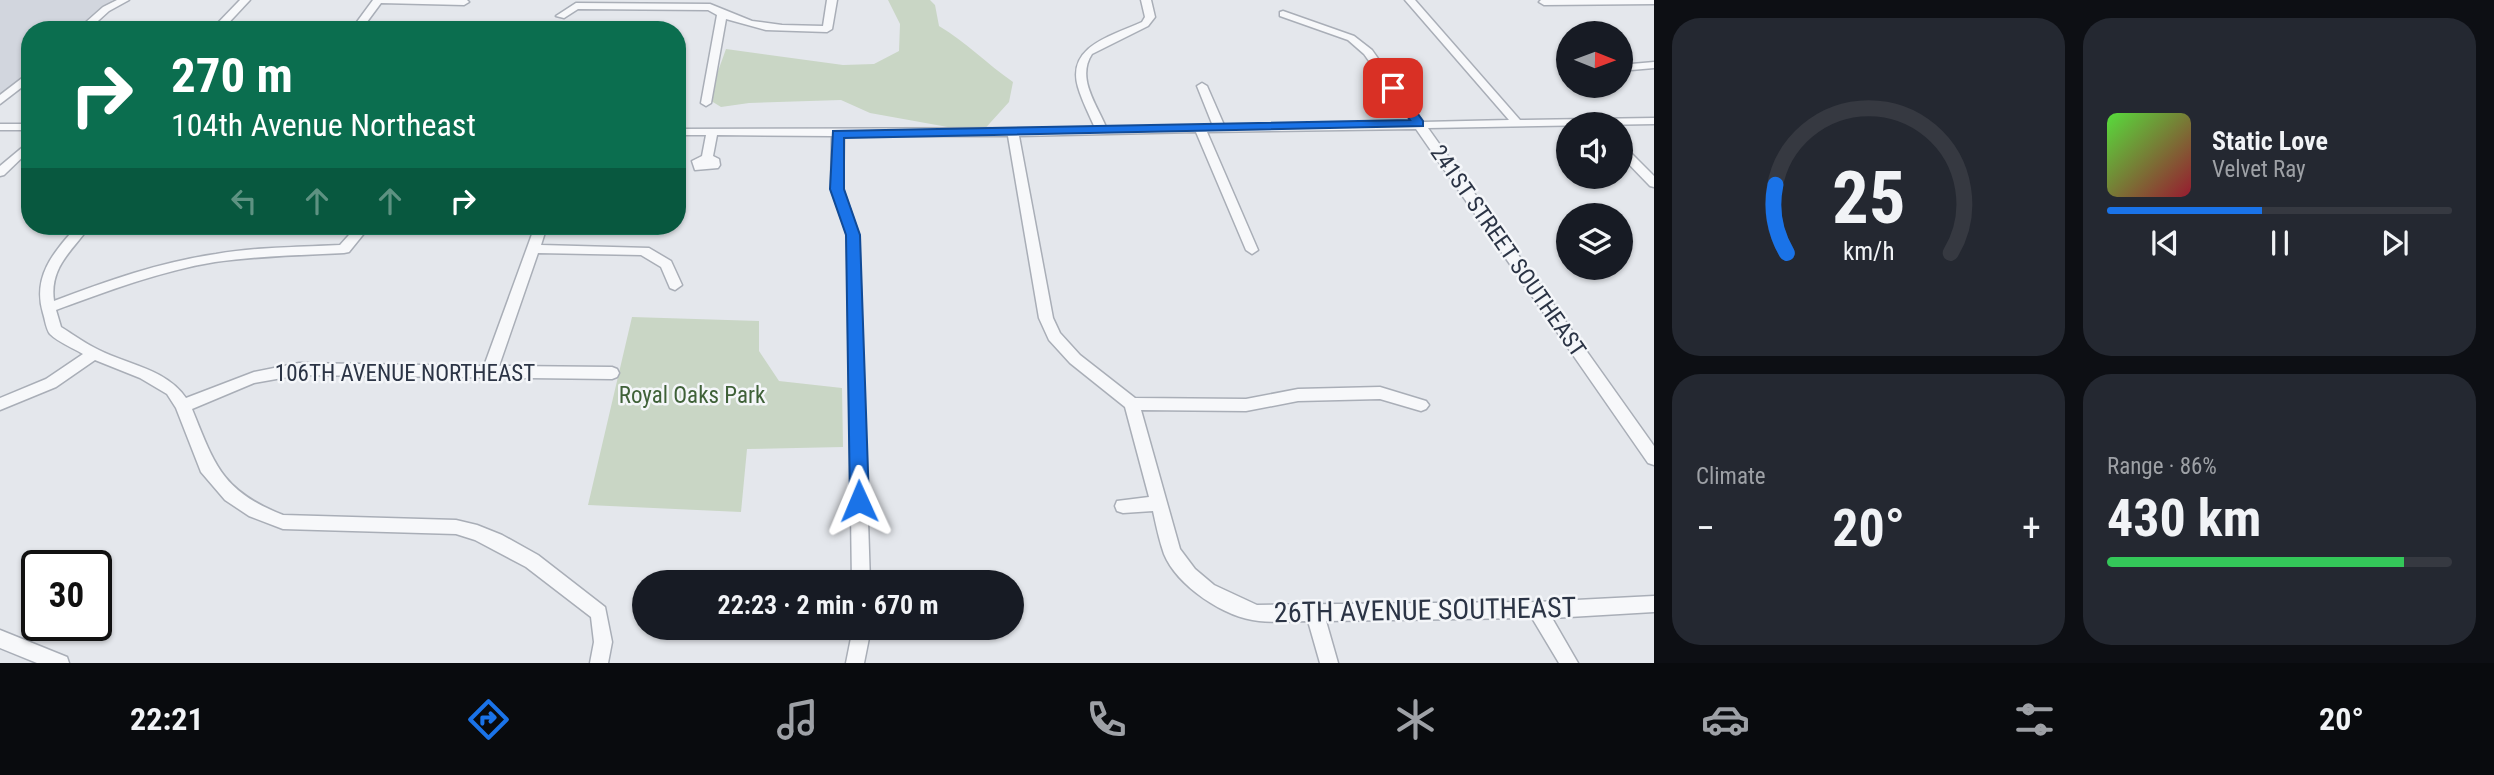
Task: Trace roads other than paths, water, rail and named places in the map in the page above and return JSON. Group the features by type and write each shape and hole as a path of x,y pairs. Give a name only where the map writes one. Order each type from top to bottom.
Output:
{"street":[{"path":"92,21 106,9 124,0"},
{"path":"225,21 246,0"},
{"path":"363,21 378,0 464,2"},
{"path":"561,16 575,3 711,3 722,15 774,29 827,29 832,0"},
{"path":"1101,130 1078,70 1080,60 1087,52 1145,24 1150,17 1146,0"},
{"path":"1410,0 1517,123"},
{"path":"1544,2 1654,1"},
{"name":"241ST STREET SOUTHEAST","path":"1283,14 1305,20 1360,44 1654,458"},
{"path":"706,103 722,15"},
{"path":"1633,67 1654,65"},
{"path":"0,101 21,83"},
{"path":"1202,86 1219,127"},
{"path":"1633,122 1654,121"},
{"path":"686,132 941,133 1418,123 1556,123"},
{"path":"0,127 21,127"},
{"path":"1200,128 1252,250"},
{"path":"707,158 712,132"},
{"path":"1013,132 1046,318 1054,336 1076,359 1132,404 1246,405 1298,395 1380,393 1421,405"},
{"path":"838,134 837,189 853,235 861,570"},
{"path":"0,172 21,152"},
{"path":"1633,161 1654,183"},
{"path":"77,235 55,260 44,285 55,330 94,354 145,374 172,390 183,406 207,467 231,495 255,511 283,522 456,527 482,533 511,547 554,576 599,613 603,642 599,663"},
{"path":"48,308 123,280 187,264 237,255 344,249 356,235"},
{"path":"489,373 538,235"},
{"path":"533,249 644,251 666,264 675,285"},
{"path":"0,404 51,383 94,354"},
{"name":"106TH AVENUE NORTHEAST","path":"183,406 243,379 269,372 299,369 612,373"},
{"name":"26TH AVENUE SOUTHEAST","path":"1132,404 1172,552 1184,572 1202,589 1228,604 1257,613 1537,610 1654,604"},
{"path":"1123,506 1158,504"},
{"path":"1537,610 1569,663"},
{"path":"1315,613 1329,663"},
{"path":"0,639 60,663"},
{"path":"855,663 860,640"}],"park label":[{"name":"Royal Oaks Park","path":"692,395"}]}
